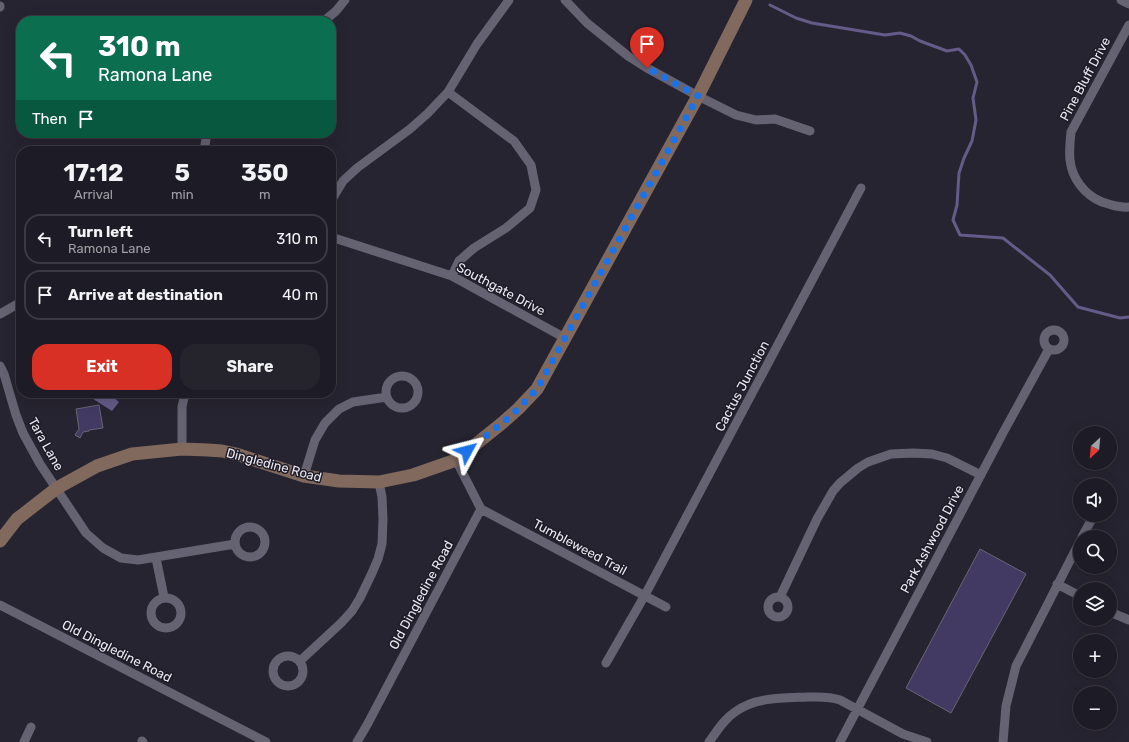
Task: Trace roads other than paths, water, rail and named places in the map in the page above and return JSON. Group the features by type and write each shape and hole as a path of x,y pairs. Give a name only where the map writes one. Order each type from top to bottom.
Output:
{"street":[{"path":"331,16 336,12 345,0"},
{"path":"336,194 343,182 357,168 416,124 448,92 477,44 509,0"},
{"path":"565,0 587,22 628,56 698,96 736,115 756,120 775,119 810,131"},
{"name":"Dingledine Road","path":"0,541 17,519 57,488 97,466 132,454 182,449 222,451 236,454 304,476 339,481 379,482 413,475 456,460 501,424 537,389 698,96 746,0"},
{"path":"1121,0 1129,4"},
{"name":"Pine Bluff Drive","path":"1129,25 1071,132 1070,161 1075,176 1083,190 1096,199 1111,205 1122,208 1129,207"},
{"path":"448,92 514,141 531,165 536,190 530,208 506,228 474,248 459,261 452,276"},
{"name":"Cactus Junction","path":"606,663 645,596 861,188"},
{"name":"Southgate Drive","path":"336,239 452,276 565,338"},
{"path":"0,314 16,305"},
{"name":"Park Ashwood Drive","path":"840,742 1049,349"},
{"name":"Tara Lane","path":"0,366 23,433 40,464 86,533 103,548 121,558 138,560 235,544"},
{"path":"304,476 315,440 325,423 339,409 353,402 387,397"},
{"path":"182,449 182,407 184,398"},
{"path":"780,597 817,519 833,491 858,468 868,462 891,454 932,454 947,458 981,475"},
{"path":"456,460 481,510"},
{"path":"300,661 352,611 372,573 382,544 382,497 379,482"},
{"name":"Tumbleweed Trail","path":"481,510 666,607"},
{"name":"Old Dingledine Road","path":"357,742 481,510"},
{"path":"1002,742 1006,706 1016,666 1073,554"},
{"path":"156,558 164,597"},
{"path":"1057,584 1073,592"},
{"name":"Old Dingledine Road","path":"0,605 266,742"},
{"path":"1117,615 1129,620"},
{"path":"709,742 725,720 735,711 749,704 776,698 833,697 857,708 903,734 928,742"},
{"path":"24,742 31,727"}],"waterway":[{"path":"770,5 796,18 812,23 885,35 900,33 947,51 959,49 971,65 977,82 973,98 976,120 972,141 959,173 957,205 953,220 960,235 1003,238 1050,275 1078,307 1120,318 1129,317"}]}
